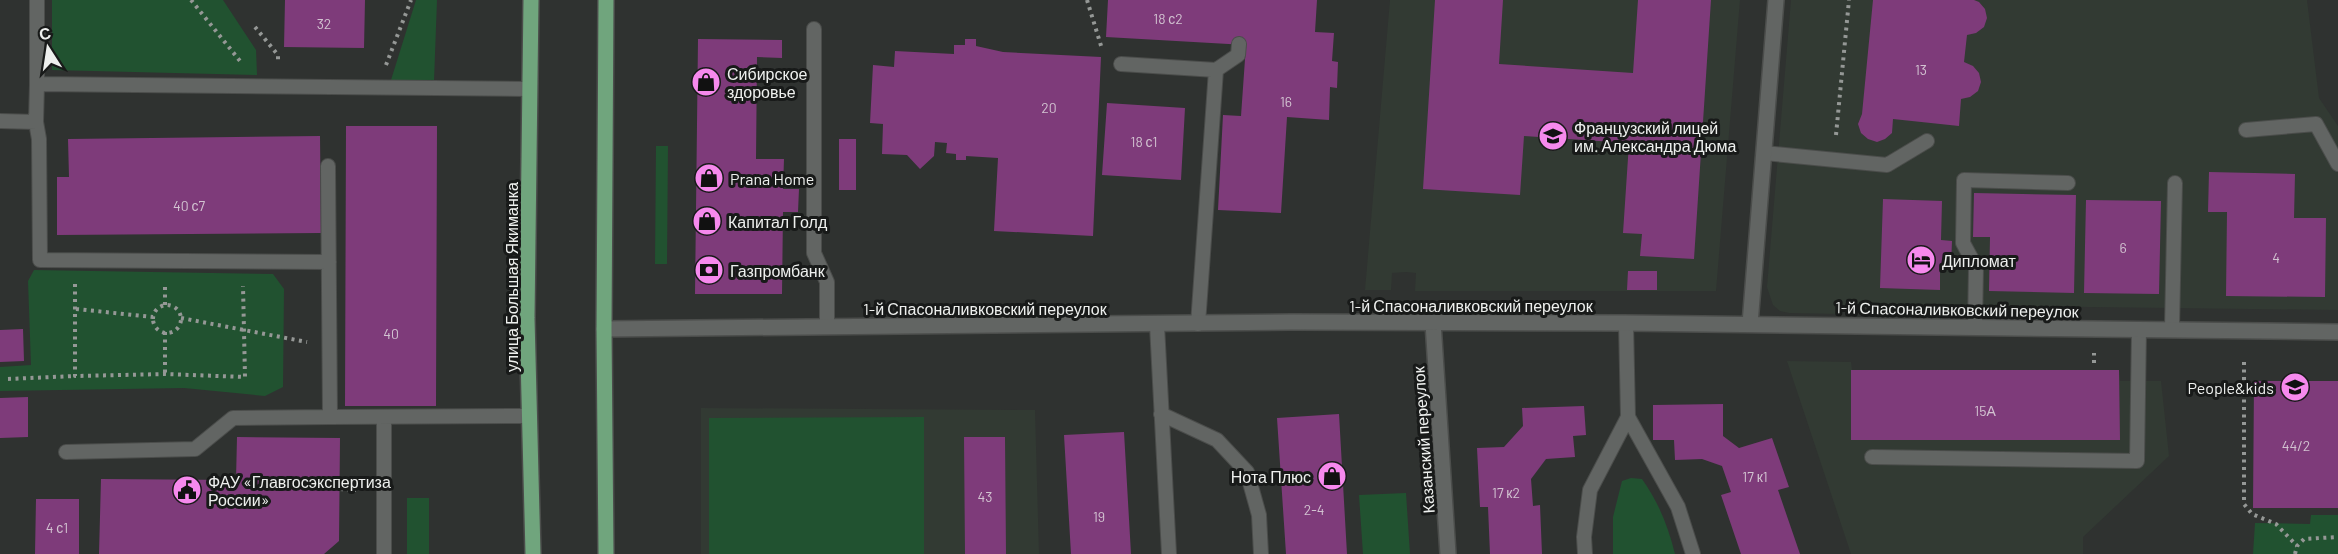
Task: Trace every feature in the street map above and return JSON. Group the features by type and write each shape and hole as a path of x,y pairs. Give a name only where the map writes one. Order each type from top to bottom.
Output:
{"main road":[{"name":"улица Большая Якиманка","path":"531,0 527,318 533,554"},
{"path":"606,0 604,329 606,554"}],"street":[{"path":"1750,324 1776,0"},
{"name":"Казанский переулок","path":"1433,323 1449,554"},
{"name":"1-й Спасоналивковский переулок","path":"604,329 1626,323 2338,332"}],"lane":[{"path":"38,0 36,122 39,139 40,260 329,262"},
{"path":"814,29 814,253 827,282 827,327"},
{"path":"1121,64 1216,70 1238,55 1239,45"},
{"path":"1198,324 1216,70"},
{"path":"37,84 529,89"},
{"path":"0,121 36,122"},
{"path":"2246,130 2316,124 2338,164"},
{"path":"1764,153 1887,165 1927,141"},
{"path":"328,166 330,417"},
{"path":"1974,327 1976,267 1963,243 1964,180 2068,183"},
{"path":"2172,329 2175,183"},
{"path":"1626,323 1628,417 1678,507 1693,554"},
{"path":"1156,325 1169,554"},
{"path":"1872,457 2137,461 2139,329"},
{"path":"1161,414 1217,440 1246,472 1259,515 1262,554"},
{"path":"66,452 195,449 233,418 529,416"},
{"path":"1585,554 1584,537 1590,490 1628,417"},
{"path":"384,418 384,554"}],"path":[{"path":"191,0 245,66"},
{"path":"378,88 411,0"},
{"path":"1087,0 1102,49 1121,64"},
{"path":"1833,160 1849,0"},
{"path":"255,27 278,55"},
{"path":"75,260 75,376"},
{"path":"8,379 165,374 245,377 243,261"},
{"path":"170,305 178,310 181,318 174,330 165,332 155,325 153,317 161,306 170,305"},
{"path":"76,309 153,317"},
{"path":"181,318 330,346"},
{"path":"165,332 165,374"},
{"path":"2244,362 2244,504 2252,514 2276,524 2297,546"},
{"path":"340,489 356,490"},
{"path":"2295,554 2297,546 2309,537 2338,537"}],"shaded area":[{"name":"Французский лицей им. Александра Дюма","path":"1390,0 1740,0 1716,291 1415,291 1416,273 1406,272 1392,273 1391,290 1365,290"},
{"path":"1791,0 2307,0 2319,98 2338,126 2338,310 1850,304 1841,314 1780,311 1773,305 1767,287"},
{"path":"1787,361 1851,362 1852,370 2119,370 2120,381 2161,381 2169,456 2083,537 2083,554 1851,554"},
{"path":"701,408 1035,410 1039,554 701,554"}],"green space":[{"path":"52,0 223,0 256,50 257,75 52,70"},
{"path":"416,0 437,0 434,81 391,80"},
{"path":"656,146 668,146 667,264 655,264"},
{"path":"34,270 273,274 284,289 283,387 265,396 184,388 0,391 0,367 31,365 28,281"},
{"path":"924,417 924,554 709,554 709,418"},
{"path":"1631,478 1642,479 1653,497 1666,524 1675,554 1613,554 1613,517 1622,481"},
{"path":"1406,493 1410,554 1363,554 1359,495"},
{"path":"407,498 429,498 429,554 407,554"},
{"path":"2311,515 2338,515 2338,554 2253,554 2255,523 2310,524"}],"building":[{"path":"285,0 365,0 364,48 284,47"},
{"path":"1108,0 1317,0 1315,32 1334,33 1332,61 1338,62 1337,88 1330,87 1329,120 1287,117 1281,213 1218,210 1223,115 1241,116 1246,45 1106,37"},
{"path":"1435,0 1503,0 1499,64 1633,73 1638,0 1711,0 1694,259 1640,256 1642,234 1623,233 1629,143 1524,136 1520,195 1423,189"},
{"path":"1873,0 1974,0 1985,9 1987,18 1984,27 1976,33 1967,35 1964,62 1973,66 1979,73 1981,82 1978,91 1970,97 1961,99 1959,126 1893,119 1892,133 1885,139 1877,142 1861,133 1858,124 1862,114"},
{"path":"698,39 782,40 782,58 757,57 756,159 784,159 783,189 799,189 798,212 783,212 782,294 695,294"},
{"path":"965,39 976,39 976,46 1003,52 1101,57 1093,236 994,231 998,158 966,156 966,160 956,160 956,154 946,153 947,143 935,142 934,156 920,169 907,155 882,154 883,124 870,123 873,65 894,67 895,51 954,54 954,45 965,45"},
{"path":"1107,103 1185,108 1181,180 1102,175"},
{"path":"346,126 437,126 436,406 345,406"},
{"path":"320,136 321,233 57,235 57,177 69,177 68,139"},
{"path":"839,139 856,139 856,190 839,190"},
{"path":"2209,172 2295,174 2294,218 2326,218 2325,297 2226,296 2227,212 2208,212"},
{"path":"1974,193 2076,195 2074,293 1989,291 1990,237 1973,237"},
{"path":"1883,199 1942,201 1941,240 1952,241 1951,266 1940,266 1940,290 1880,288"},
{"path":"2086,200 2161,201 2159,294 2084,293"},
{"path":"1628,271 1657,271 1657,290 1627,290"},
{"path":"23,329 24,361 0,362 0,330"},
{"path":"1851,370 2119,370 2120,440 1851,440"},
{"path":"2254,381 2338,381 2338,508 2253,508"},
{"path":"28,397 28,437 0,438 0,398"},
{"path":"1723,404 1723,436 1739,448 1772,438 1789,487 1778,490 1800,554 1741,554 1721,495 1731,492 1722,466 1702,459 1675,460 1674,440 1653,440 1653,405"},
{"path":"1584,406 1586,435 1573,436 1575,457 1546,459 1531,479 1533,506 1540,505 1542,554 1490,554 1488,507 1480,507 1477,448 1504,447 1523,426 1522,408"},
{"path":"1339,414 1347,554 1286,554 1277,418"},
{"path":"1124,432 1131,554 1071,554 1064,435"},
{"path":"237,437 340,438 339,541 324,554 99,554 101,479 236,480"},
{"path":"964,437 1005,437 1006,554 965,554"},
{"path":"36,499 79,499 79,554 35,554"}],"place":[{"name":"Сибирское здоровье","path":"706,82"},
{"name":"Французский лицей им. Александра Дюма","path":"1553,136"},
{"name":"Prana Home","path":"709,178"},
{"name":"Капитал Голд","path":"707,221"},
{"name":"Дипломат","path":"1921,260"},
{"name":"Газпромбанк","path":"709,270"},
{"name":"People&kids","path":"2295,387"},
{"name":"Нота Плюс","path":"1332,476"},
{"name":"ФАУ «Главгосэкспертиза России»","path":"187,490"}]}
